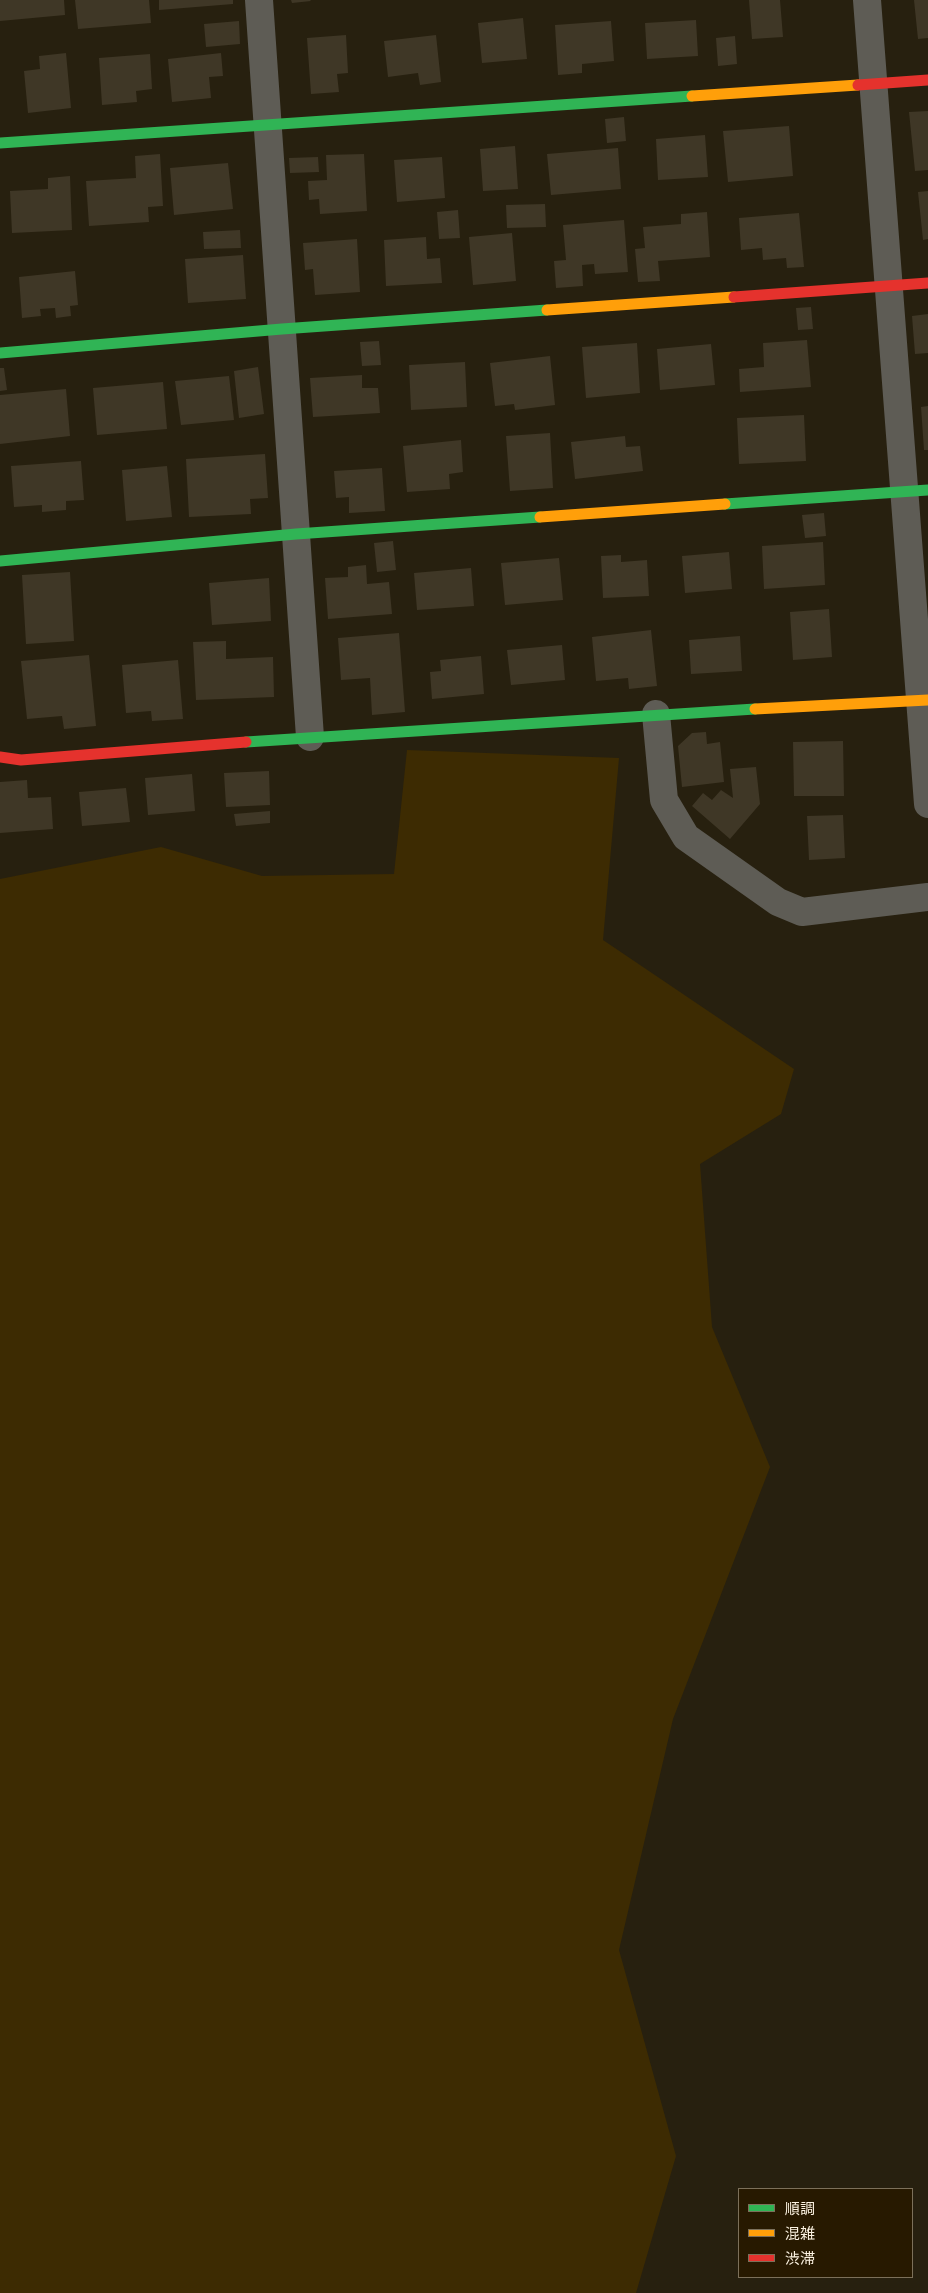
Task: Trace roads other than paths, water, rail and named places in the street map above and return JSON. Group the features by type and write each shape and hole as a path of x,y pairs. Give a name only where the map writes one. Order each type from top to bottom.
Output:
{"street":[{"path":"259,0 310,737"},
{"path":"867,0 890,287 916,491 928,804"},
{"path":"0,143 928,80"},
{"path":"0,353 282,329 928,283"},
{"path":"0,561 296,534 916,491"},
{"path":"0,757 21,760 310,737 656,714 923,700"},
{"path":"656,714 664,800 686,837 778,902 802,912 928,897"}]}
